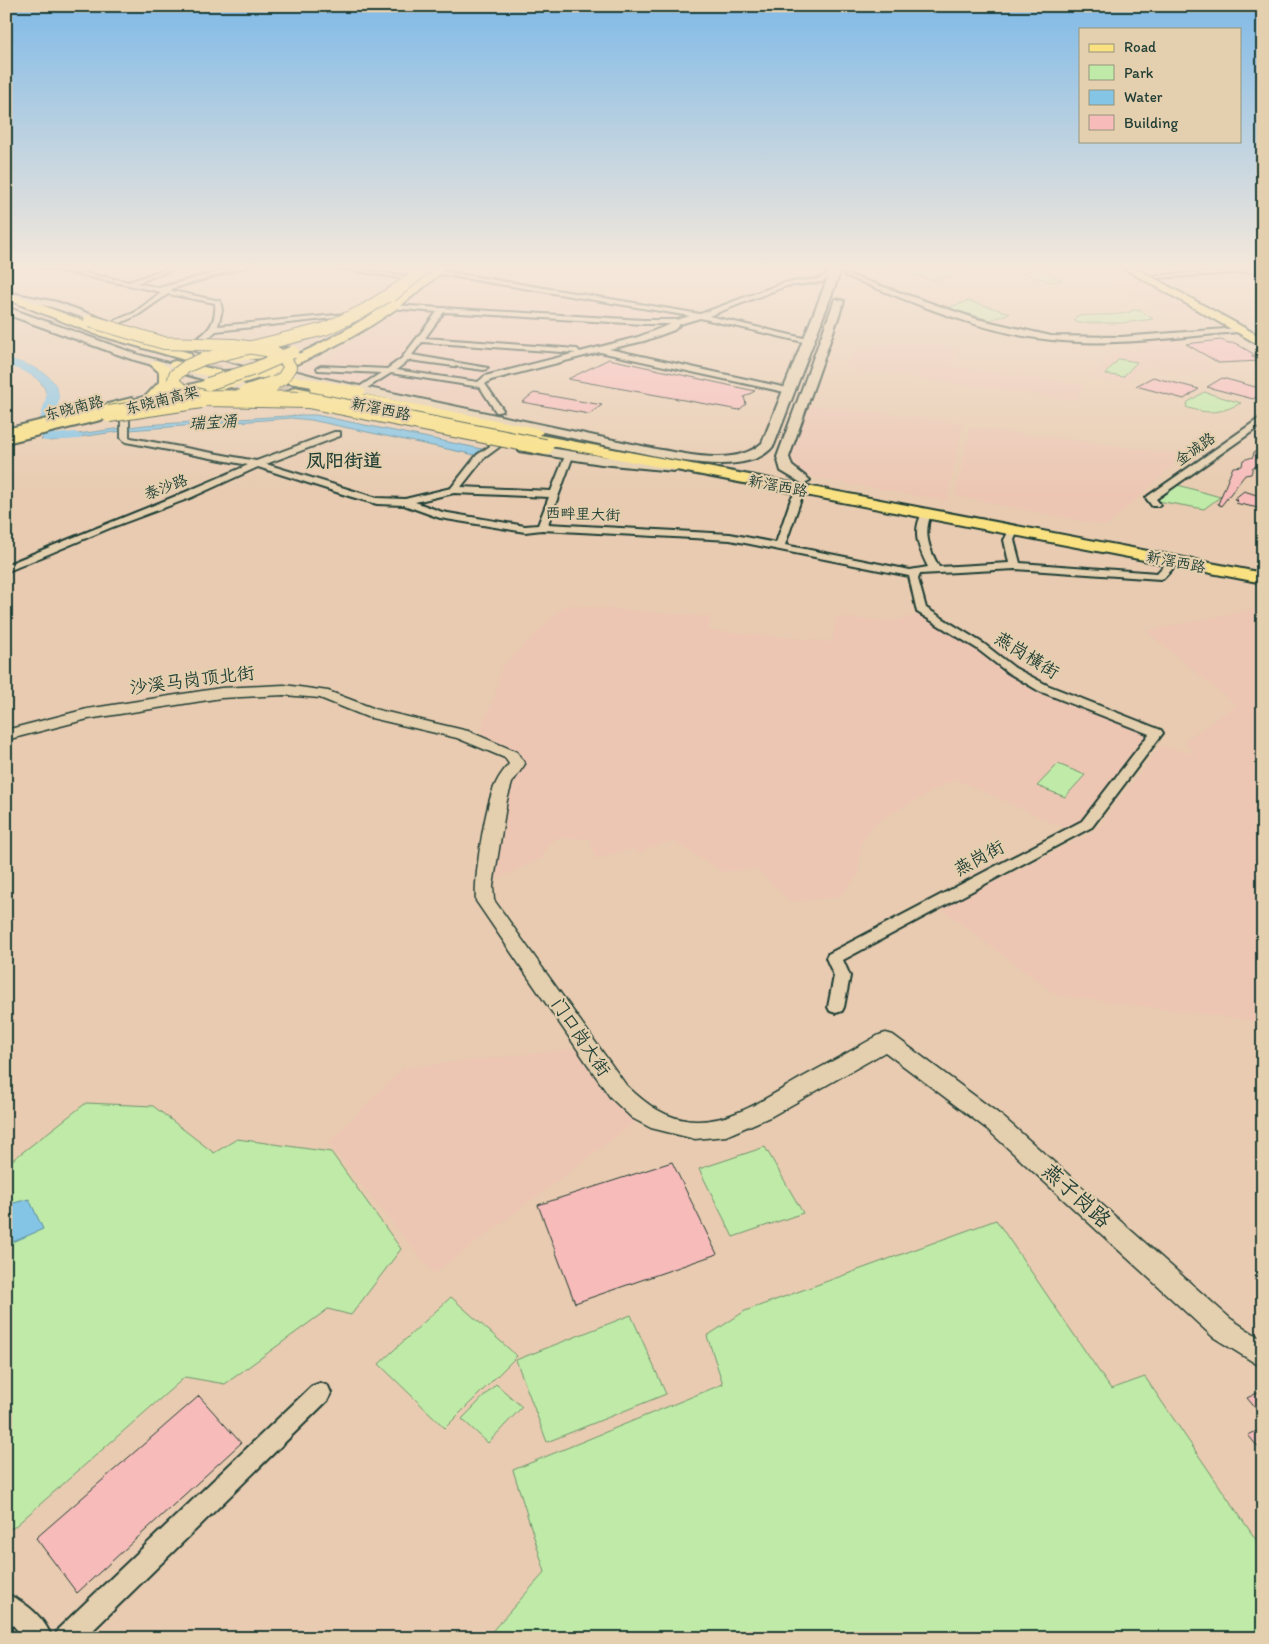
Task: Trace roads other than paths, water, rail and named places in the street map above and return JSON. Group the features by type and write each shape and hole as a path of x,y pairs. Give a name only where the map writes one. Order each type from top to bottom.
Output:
{"highway":[{"path":"122,342 180,357"},
{"path":"132,342 180,357"},
{"path":"119,422 248,393 278,381 287,373 290,364 281,355 269,350 247,346 160,342"},
{"path":"273,342 193,363 178,372 173,378 173,385 184,393 204,398 308,400 545,447 679,462"},
{"name":"东晓南高架","path":"6,434 176,393 254,369 312,342"},
{"name":"东晓南高架","path":"6,440 119,422 296,356 323,342"},
{"name":"新滘西路","path":"302,388 802,485 1263,567"},
{"name":"新滘西路","path":"802,485 926,514 1258,578"}],"main road":[{"path":"96,342 156,364 224,380 262,392"},
{"path":"149,342 224,380 272,369 330,342"},
{"path":"257,370 306,342"},
{"path":"218,355 302,388 499,443 569,456 679,462 734,460 764,450 768,445 809,342"},
{"path":"802,485 786,468 782,457 823,342"},
{"path":"156,364 180,357 248,356 286,352 290,356 301,356"},
{"path":"301,356 297,361 302,388"},
{"path":"152,397 161,390 166,380 165,370 156,364"},
{"path":"224,380 257,370 272,369 302,388"},
{"name":"东晓南路","path":"119,422 204,392 224,380"},
{"name":"东晓南路","path":"6,434 224,380"},
{"path":"204,392 262,392 302,388 359,391 588,436 679,462"}],"street":[{"path":"180,357 202,342"},
{"path":"359,391 390,371 407,357 419,342"},
{"path":"444,342 590,352"},
{"path":"482,385 481,383 488,378 628,342"},
{"path":"599,350 789,391"},
{"path":"407,357 484,368"},
{"path":"321,368 390,371 482,385 500,410"},
{"name":"金诚路","path":"1155,504 1151,498 1263,420"},
{"name":"西畔里大街","path":"119,422 125,438 129,440 257,464 377,501 405,502 440,515 525,529 542,527 706,535 780,546 914,573 935,570 1016,566 1160,576 1174,561"},
{"name":"泰沙路","path":"6,569 107,526 187,496 257,464 337,434"},
{"path":"454,490 480,457 499,443"},
{"path":"542,527 569,456"},
{"path":"780,546 802,485"},
{"path":"405,502 454,490 553,494"},
{"path":"926,514 920,526 924,548 935,570"},
{"path":"1013,531 1009,540 1016,566"},
{"name":"燕岗横街","path":"914,573 913,579 921,610 980,646 1011,670 1043,688 1157,733"},
{"name":"沙溪马岗顶北街","path":"6,735 87,714 221,693 284,690 323,694 373,714 469,737"},
{"name":"燕岗街","path":"836,1006 842,976 834,958 938,900 1087,824 1157,733"},
{"name":"门口岗大街","path":"469,737 511,756 517,761 506,778 500,795 484,886 485,901 605,1073 632,1105 645,1115 659,1122 695,1130 726,1127 764,1110 886,1041"},
{"name":"燕子岗路","path":"886,1041 933,1074 995,1122 1222,1328 1263,1355"},
{"path":"67,1638 320,1393"},
{"path":"6,1606 21,1615 40,1638"}],"water":[{"path":"6,359 37,369 44,373 55,385 58,396 52,417 42,419 47,399 43,385 33,376 6,364"},
{"path":"316,415 482,449 475,455 311,420 291,418 129,430 51,441 41,439 145,425"},
{"path":"29,1199 43,1229 6,1245 6,1205"}],"waterway":[{"name":"瑞宝涌","path":"6,361 36,372 48,382 53,399 48,415 49,438 75,436"}],"tunnel":[{"path":"174,360 278,387"},
{"path":"273,385 295,391"}],"district":[{"name":"凤阳街道","path":"344,460"}]}
